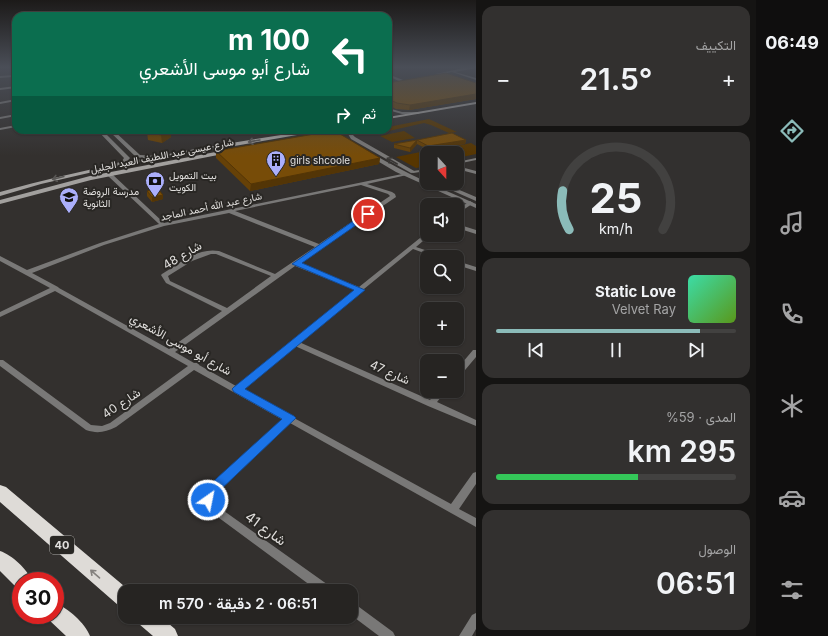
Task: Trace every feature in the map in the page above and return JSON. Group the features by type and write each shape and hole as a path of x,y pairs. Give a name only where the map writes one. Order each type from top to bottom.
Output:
{"highway":[{"name":"40","path":"0,492 118,593"},
{"path":"0,559 14,572"},
{"path":"64,621 80,636"},
{"path":"154,624 168,636"}],"main road":[{"path":"392,117 476,103"},
{"path":"392,123 476,108"},
{"name":"شارع عيسى عبد اللطيف العبد الجليل","path":"0,194 87,171 116,165 297,134"},
{"name":"شارع عيسى عبد اللطيف العبد الجليل","path":"248,148 330,134"},
{"name":"شارع عيسى عبد اللطيف العبد الجليل","path":"0,202 40,190 90,178 233,151"},
{"path":"87,171 84,176 90,178"},
{"path":"35,184 44,186 44,188 40,190"}],"street":[{"path":"0,102 12,100"},
{"path":"392,110 400,113 419,113"},
{"path":"0,118 12,116"},
{"path":"0,129 12,127"},
{"path":"103,134 127,158 124,162 116,165"},
{"path":"114,134 138,156 156,158"},
{"path":"350,134 353,138 377,152 420,175"},
{"path":"325,135 343,139 405,174 476,206"},
{"path":"109,140 120,140"},
{"path":"114,144 120,140"},
{"path":"370,154 372,152 377,152"},
{"path":"464,162 476,159"},
{"path":"464,169 476,173"},
{"path":"414,172 420,171"},
{"path":"109,174 163,225"},
{"name":"شارع عبد الله أحمد الماجد","path":"26,272 102,244 163,225 405,174"},
{"path":"170,352 276,276 296,264 319,246 393,198 393,195 390,193 362,183"},
{"path":"455,190 476,199"},
{"path":"464,207 470,203"},
{"path":"229,211 319,246"},
{"path":"464,228 476,232"},
{"path":"237,389 420,241"},
{"path":"412,247 421,250"},
{"name":"شارع 48","path":"227,311 168,282 164,276 203,253 211,251 217,252 276,276"},
{"name":"شارع أبو موسى الأشعري","path":"0,258 195,365 476,523"},
{"path":"296,264 360,290"},
{"path":"464,265 476,269"},
{"path":"0,315 56,288"},
{"name":"شارع 47","path":"294,343 476,423"},
{"path":"464,366 476,352"},
{"name":"شارع 40","path":"0,362 89,428 102,429 113,425 195,365"},
{"path":"431,404 436,398"},
{"name":"شارع 41","path":"290,418 210,491 208,500 214,509 317,584"},
{"path":"453,510 476,476"},
{"path":"358,613 389,636"},
{"path":"465,636 476,619"}],"shaded area":[{"path":"429,119 457,132 449,133 424,123 392,130 392,126"},
{"path":"404,131 415,138 392,142 380,136"},
{"path":"471,143 476,146 476,154 464,157 464,146 457,146"},
{"path":"420,152 420,167 416,168 396,157"}],"building":[{"path":"392,97 460,97 410,105 392,101"},
{"path":"452,133 466,140 428,146 417,140"},
{"name":"girls shcoole","path":"314,134 340,134 380,158 251,184 216,151"},
{"path":"417,140 410,148 394,144"},
{"path":"158,189 163,195 152,197 147,191"}],"place":[{"name":"girls shcoole","path":"276,177"},
{"name":"بيت التمويل الكويت","path":"155,198"},
{"name":"مدرسة الروضة الثانوية","path":"69,214"}],"route":[{"path":"208,500 210,491 290,418 237,389 360,290 296,264 319,246 368,214"}]}
